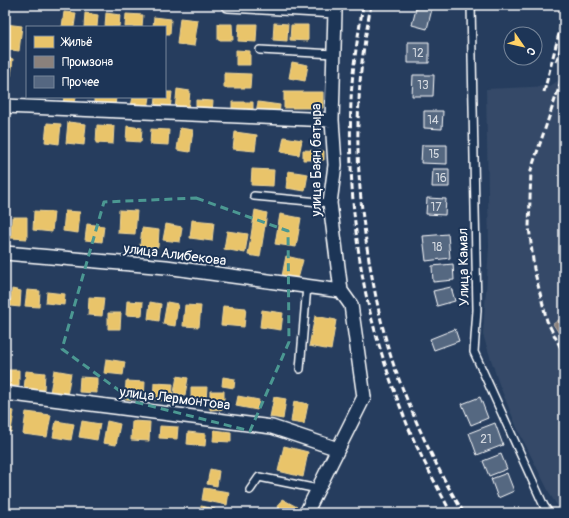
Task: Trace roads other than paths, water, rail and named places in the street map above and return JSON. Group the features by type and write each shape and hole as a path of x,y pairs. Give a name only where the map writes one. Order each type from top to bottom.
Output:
{"street":[{"path":"228,5 333,8"},
{"name":"улица Баян батыра","path":"306,513 364,397 351,305 341,291 330,203 335,165 332,120 334,54 333,8"},
{"path":"5,106 332,120"},
{"name":"улица Алибекова","path":"5,253 166,268 341,291"},
{"name":"улица Лермонтова","path":"5,393 272,427 338,449"}],"lane":[{"name":"Улица Камал","path":"471,5 477,310 474,352 544,506 549,513"},
{"path":"260,50 334,54"},
{"path":"254,196 330,203"},
{"path":"300,369 307,286"},
{"path":"250,490 259,477 318,489"}],"railway":[{"path":"363,5 353,77 350,122 353,205 364,287 374,327 392,386 417,446 451,513"},
{"path":"371,5 362,65 358,148 360,194 366,241 376,297 382,326 397,375 430,450 448,487 464,513"},
{"path":"544,92 564,14"},
{"path":"556,62 564,40"},
{"path":"564,73 531,170 529,227 534,269 547,321 564,354"}]}
